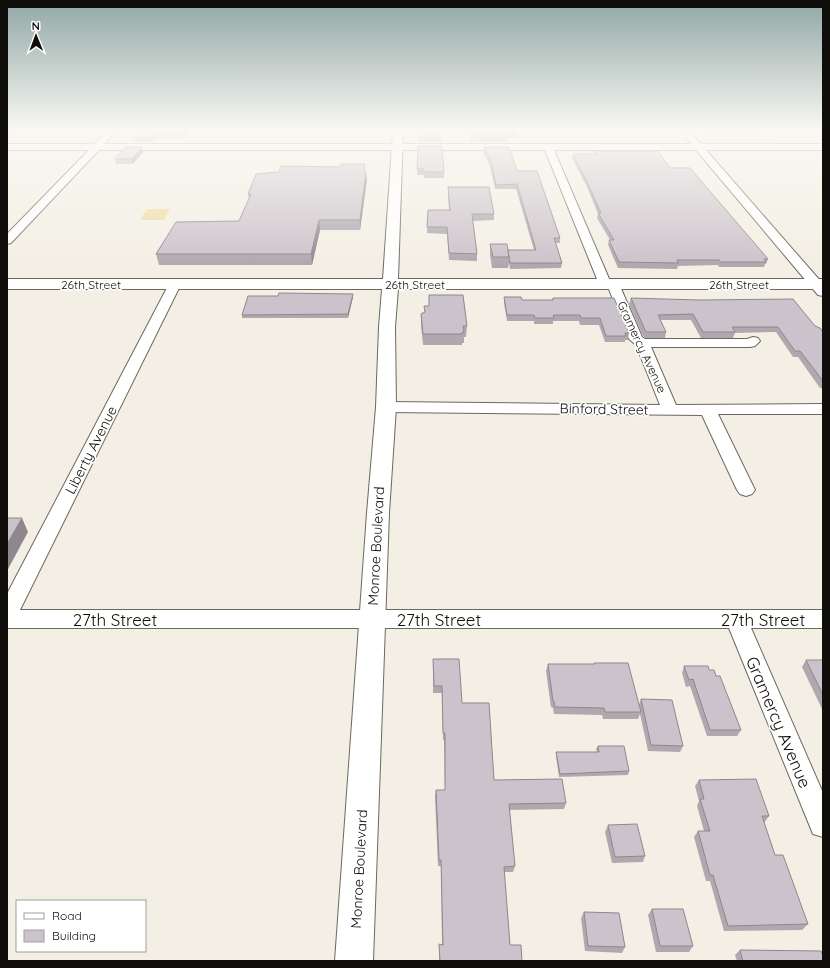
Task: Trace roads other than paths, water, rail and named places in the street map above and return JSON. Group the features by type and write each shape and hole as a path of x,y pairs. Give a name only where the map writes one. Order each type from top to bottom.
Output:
{"street":[{"path":"7,241 68,176"},
{"name":"Monroe Boulevard","path":"354,961 378,513 386,407 390,284 397,176"},
{"name":"Gramercy Avenue","path":"561,176 609,284 636,340 642,343 670,410"},
{"path":"725,176 821,287"},
{"name":"26th Street","path":"7,284 609,284 821,287"},
{"name":"Liberty Avenue","path":"7,615 175,284"},
{"path":"642,343 750,343 753,341"},
{"name":"Binford Street","path":"386,407 670,410 823,409"},
{"path":"708,410 746,490"},
{"name":"27th Street","path":"7,619 823,619"},
{"name":"Gramercy Avenue","path":"736,619 823,824"}]}
